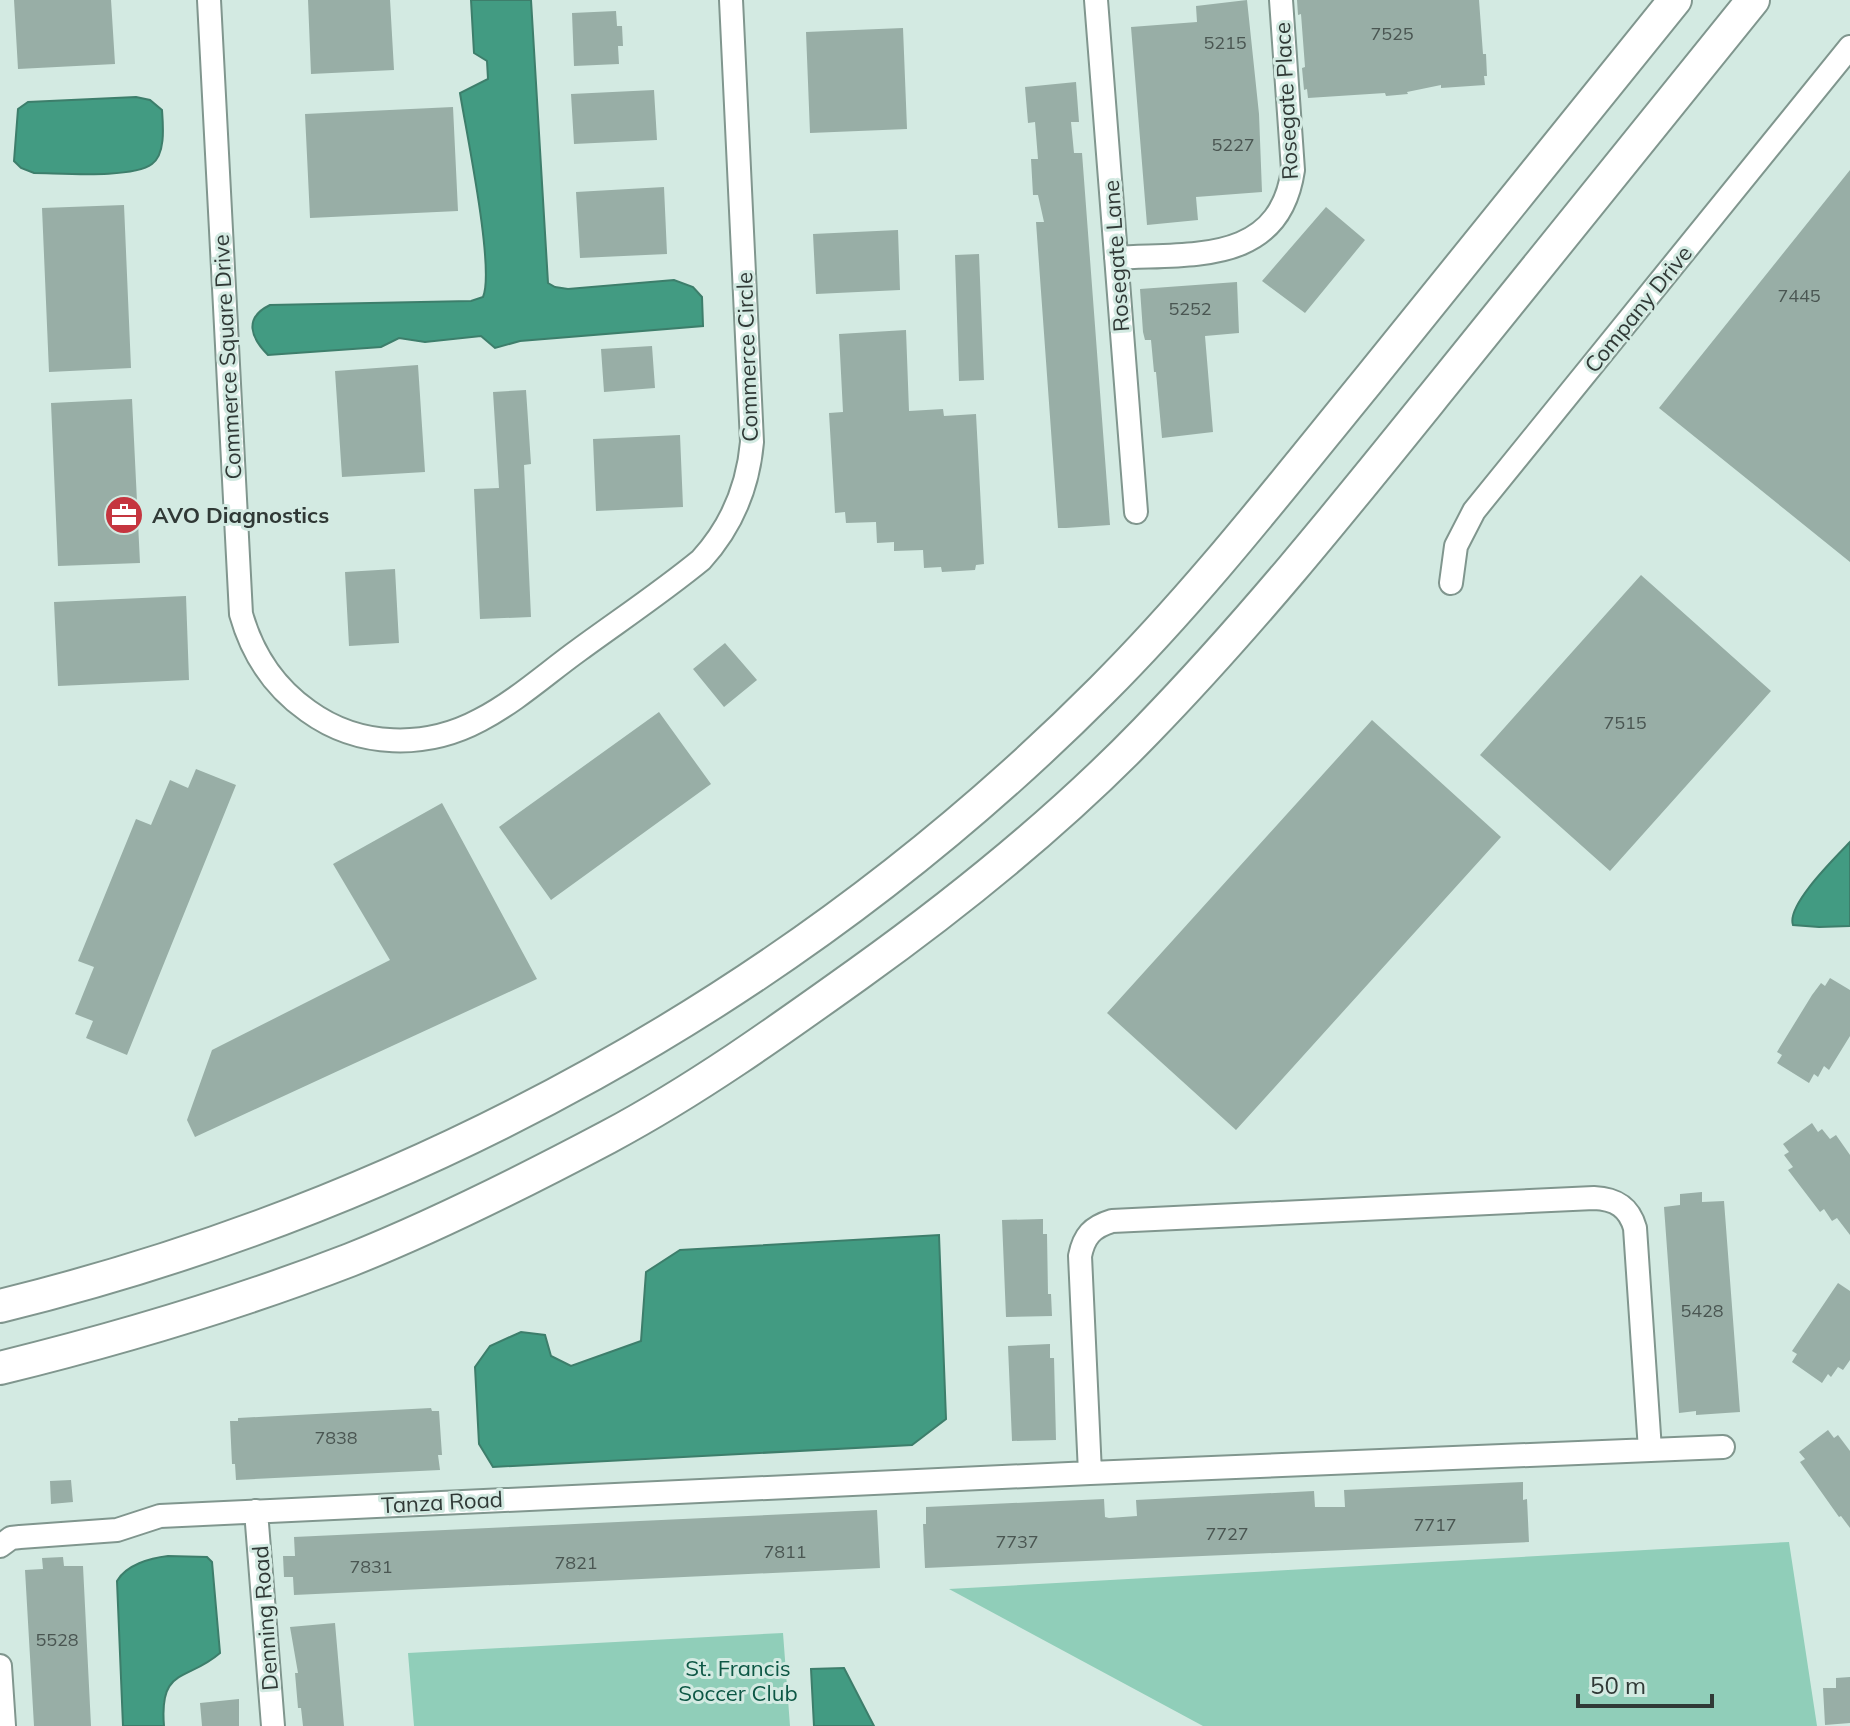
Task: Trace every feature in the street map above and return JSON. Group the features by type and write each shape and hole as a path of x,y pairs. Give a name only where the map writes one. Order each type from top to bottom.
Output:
{"highway":[{"path":"0,1306 193,1252 334,1200 461,1144 584,1079 724,996 822,928 910,861 1015,773 1104,688 1177,609 1255,520 1675,0"},
{"path":"0,1368 83,1348 211,1309 353,1259 486,1198 611,1135 754,1049 943,913 1048,826 1143,734 1236,634 1306,555 1753,0"}],"street":[{"name":"Commerce Square Drive","path":"209,0 236,562 245,627 267,671 294,701 318,718 363,737 424,739"},
{"name":"Commerce Circle","path":"424,739 453,732 487,717 688,571 722,535 739,503 749,471 752,442 731,0"},
{"name":"Rosegate Lane","path":"1096,0 1136,512"},
{"name":"Rosegate Place","path":"1116,258 1234,247 1261,234 1280,214 1290,192 1293,170 1281,0"},
{"name":"Company Drive","path":"1451,583 1456,546 1474,511 1850,47"},
{"path":"1090,1473 1080,1256 1088,1233 1099,1225 1112,1221 1578,1199 1607,1199 1621,1205 1631,1216 1635,1228 1650,1450"},
{"name":"Tanza Road","path":"0,1546 11,1538 117,1530 160,1516 1723,1447"},
{"name":"Denning Road","path":"256,1511 273,1726"},
{"path":"0,1666 4,1726"}],"green space":[{"path":"1789,1542 1817,1726 1203,1726 949,1589"},
{"name":"St. Francis Soccer Club","path":"783,1633 790,1726 414,1726 408,1653"}],"shaded area":[{"path":"471,0 531,0 548,283 568,289 674,280 693,287 702,297 703,326 520,341 495,348 481,336 425,342 399,338 381,347 268,355 257,342 252,328 256,316 270,305 471,301 483,297 486,282 483,230 460,93 488,79 487,61 474,53"},
{"path":"136,97 150,100 162,110 162,146 152,164 129,172 77,174 34,173 21,168 14,161 18,109 28,102"},
{"path":"1850,842 1850,926 1793,925 1793,916 1804,894"},
{"path":"939,1235 946,1419 912,1445 493,1467 479,1444 475,1367 490,1346 521,1332 545,1335 551,1356 571,1366 641,1341 646,1272 680,1250"},
{"path":"168,1556 207,1557 212,1562 220,1653 171,1684 166,1693 164,1726 123,1726 117,1581 139,1563"},
{"path":"844,1668 874,1726 814,1726 811,1669"}],"building":[{"path":"14,0 111,0 115,64 18,69"},
{"path":"308,0 390,0 394,70 311,74"},
{"path":"1247,0 1259,114 1262,192 1196,197 1198,220 1147,225 1131,27 1197,22 1196,6"},
{"path":"1297,0 1479,0 1483,54 1486,54 1485,85 1441,88 1441,85 1386,96 1385,93 1308,98 1307,89 1304,90 1301,14 1298,15"},
{"path":"616,11 617,26 622,26 623,46 618,46 619,64 574,66 572,13"},
{"path":"903,28 907,129 810,133 806,32"},
{"path":"1076,82 1079,122 1071,122 1074,153 1082,153 1110,525 1058,528 1036,222 1044,222 1038,195 1033,195 1031,159 1038,159 1035,122 1028,123 1025,87"},
{"path":"654,90 657,140 574,144 571,94"},
{"path":"453,107 458,211 310,218 305,114"},
{"path":"1850,170 1850,562 1659,408"},
{"path":"664,187 667,254 580,258 576,192"},
{"path":"124,205 131,368 49,372 42,208"},
{"path":"1326,207 1365,240 1305,313 1262,281"},
{"path":"898,230 900,290 816,294 813,234"},
{"path":"979,254 984,380 959,381 955,255"},
{"path":"1237,282 1239,333 1205,336 1213,432 1162,438 1156,372 1151,340 1145,340 1143,332 1140,289"},
{"path":"906,330 909,411 943,409 944,416 976,414 984,564 976,565 975,570 942,572 941,567 924,568 923,550 894,551 894,542 877,543 876,522 846,523 845,512 835,513 829,413 843,412 839,334"},
{"path":"652,346 655,388 604,392 601,349"},
{"path":"418,365 425,472 342,477 335,371"},
{"path":"526,390 531,464 524,465 531,617 480,619 474,489 499,488 493,392"},
{"path":"132,399 140,563 58,566 51,403"},
{"path":"680,435 683,507 596,511 593,439"},
{"path":"395,569 399,643 349,646 345,572"},
{"path":"1641,575 1771,691 1610,871 1480,755"},
{"path":"186,596 189,680 58,686 54,602"},
{"path":"725,643 757,680 724,707 693,669"},
{"path":"659,712 711,784 551,900 499,827"},
{"path":"1372,720 1501,837 1236,1130 1107,1013"},
{"path":"196,769 236,785 127,1055 86,1038 93,1021 75,1014 94,967 78,961 136,819 151,825 170,780 188,788"},
{"path":"442,803 537,979 195,1137 187,1120 212,1050 390,960 333,864"},
{"path":"1830,978 1850,990 1850,1036 1829,1070 1824,1066 1818,1077 1814,1074 1809,1083 1777,1063 1782,1055 1777,1052 1812,995 1821,983 1825,986"},
{"path":"1812,1123 1818,1132 1822,1129 1830,1139 1836,1135 1850,1155 1850,1235 1837,1218 1832,1221 1824,1209 1820,1212 1788,1170 1793,1167 1784,1155 1789,1152 1783,1144"},
{"path":"1702,1192 1702,1202 1724,1201 1740,1412 1679,1413 1664,1207 1680,1205 1680,1194"},
{"path":"1043,1219 1043,1234 1047,1234 1048,1294 1051,1294 1052,1316 1006,1317 1002,1220"},
{"path":"1838,1283 1850,1291 1850,1360 1843,1370 1838,1367 1822,1383 1792,1362 1797,1354 1792,1351"},
{"path":"1050,1344 1050,1358 1054,1358 1056,1440 1012,1441 1008,1346"},
{"path":"431,1408 432,1411 439,1411 440,1470 236,1480 230,1421 238,1421 238,1418"},
{"path":"1828,1430 1834,1438 1838,1435 1850,1451 1850,1528 1800,1462 1805,1459 1799,1452"},
{"path":"71,1480 73,1502 51,1504 50,1481"},
{"path":"1523,1482 1529,1542 925,1568 923,1524 926,1524 926,1507 1104,1499 1105,1517 1109,1518 1137,1516 1136,1500 1314,1491 1315,1507 1345,1507 1344,1490"},
{"path":"877,1510 880,1568 294,1595 293,1577 284,1577 283,1556 295,1556 294,1537"},
{"path":"63,1557 64,1566 83,1566 91,1726 34,1726 25,1570 43,1569 42,1558"},
{"path":"335,1623 344,1726 303,1726 301,1708 298,1708 295,1673 298,1673 290,1627"},
{"path":"1850,1677 1850,1723 1825,1725 1823,1688 1836,1688 1836,1678"},
{"path":"239,1699 239,1726 202,1726 200,1703"}],"place":[{"name":"AVO Diagnostics","path":"124,515"}]}
